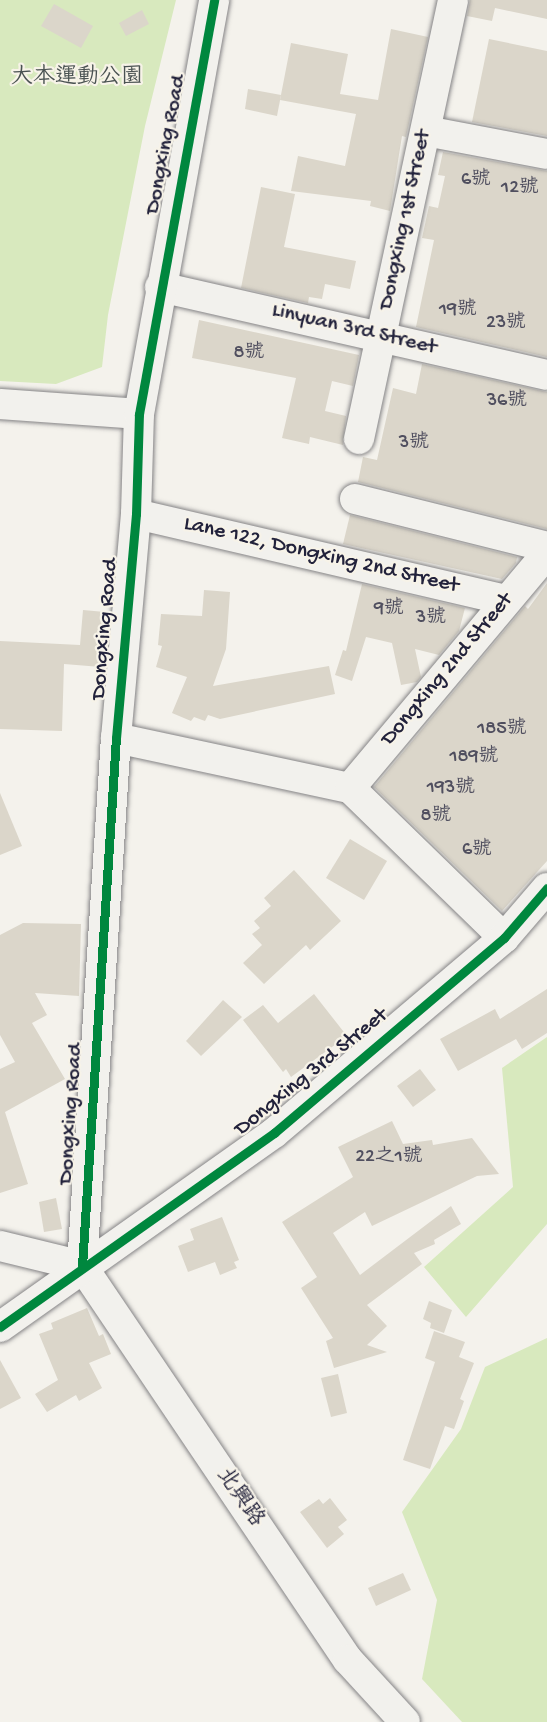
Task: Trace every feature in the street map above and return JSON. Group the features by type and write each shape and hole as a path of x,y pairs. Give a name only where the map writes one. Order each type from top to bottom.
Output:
{"street":[{"name":"Dongxing Road","path":"82,1266 116,738 136,514 139,414 160,287 214,0"},
{"name":"Dongxing 1st Street","path":"359,439 453,0"},
{"path":"426,131 547,154"},
{"name":"Linyuan 3rd Street","path":"160,287 547,375"},
{"path":"0,404 139,414"},
{"path":"355,499 547,547"},
{"name":"Lane 122, Dongxing 2nd Street","path":"136,514 506,600"},
{"name":"Dongxing 2nd Street","path":"350,788 547,553"},
{"path":"116,738 350,788 504,938"},
{"name":"Dongxing 3rd Street","path":"0,1327 82,1266 274,1133 504,938 547,888"},
{"path":"0,1246 82,1266"},
{"name":"北興路","path":"82,1266 348,1660 405,1722"}],"green space":[{"name":"大本運動公園","path":"0,0 176,0 145,126 108,315 102,367 56,384 0,381"},
{"path":"547,1037 547,1224 466,1317 424,1267 513,1187 502,1068"},
{"path":"547,1338 547,1722 462,1722 422,1679 437,1600 402,1512 461,1429 485,1367"}],"building":[{"path":"470,0 547,0 547,19 495,8 492,21 467,16"},
{"path":"54,4 93,26 81,48 41,26"},
{"path":"142,10 149,24 126,36 119,23"},
{"path":"391,29 428,37 406,137 402,136 390,211 370,206 371,201 291,191 298,156 345,166 356,114 280,100 291,43 348,54 340,94 378,100"},
{"path":"489,39 547,51 547,136 472,122"},
{"path":"248,89 281,95 277,116 245,109"},
{"path":"443,152 547,171 547,357 416,327 434,240 422,238 429,206 438,208 445,176 438,175"},
{"path":"261,187 295,194 284,247 356,261 350,289 325,284 322,299 309,297 308,303 241,288"},
{"path":"199,320 359,355 353,386 332,381 325,411 346,416 343,445 310,437 309,444 282,438 296,378 192,358"},
{"path":"422,364 547,392 547,529 358,482 363,457 377,460 393,388 416,394"},
{"path":"350,515 517,557 516,563 502,579 343,544"},
{"path":"547,583 547,861 502,911 374,787 525,606 528,609"},
{"path":"362,584 465,608 459,631 439,655 415,649 421,677 417,682 401,685 392,643 366,637 352,681 335,675 343,650 346,651"},
{"path":"204,590 230,592 226,649 213,686 329,666 335,694 220,719 208,715 205,721 194,717 191,721 172,713 187,677 156,667 162,646 158,645 161,614 202,616"},
{"path":"83,610 105,612 101,667 64,664 62,731 0,729 0,641 80,645"},
{"path":"0,793 22,846 0,855"},
{"path":"350,839 387,861 364,900 326,878"},
{"path":"294,870 341,921 310,950 306,945 264,984 243,963 262,945 252,934 260,928 254,921 271,906 264,898"},
{"path":"23,923 81,924 79,996 35,993 47,1015 32,1023 65,1079 5,1112 28,1184 0,1193 0,1069 15,1062 0,1035 0,935"},
{"path":"547,989 547,1033 522,1049 516,1039 458,1071 440,1039 495,1009 500,1019"},
{"path":"314,994 347,1036 291,1077 286,1069 283,1072 243,1020 263,1005 278,1023"},
{"path":"223,1000 242,1017 201,1056 186,1041"},
{"path":"420,1069 436,1090 413,1107 397,1086"},
{"path":"392,1121 403,1144 432,1140 433,1145 472,1138 499,1174 477,1176 372,1226 365,1212 333,1233 360,1275 451,1206 461,1224 434,1240 435,1244 414,1253 422,1264 367,1305 387,1326 367,1345 387,1352 334,1368 326,1341 333,1338 301,1288 317,1277 282,1222 353,1177 338,1147"},
{"path":"56,1198 62,1229 44,1232 39,1202"},
{"path":"222,1217 239,1260 234,1262 237,1268 220,1275 215,1262 188,1272 178,1246 194,1240 190,1229"},
{"path":"429,1301 452,1310 444,1333 430,1328 431,1323 423,1319"},
{"path":"87,1308 99,1336 103,1334 111,1354 89,1363 102,1388 79,1401 76,1395 47,1412 35,1394 58,1380 39,1334 53,1329 51,1323"},
{"path":"434,1331 465,1342 459,1357 474,1363 460,1399 464,1401 454,1429 445,1426 430,1469 403,1460 435,1362 425,1358"},
{"path":"0,1360 21,1398 0,1409"},
{"path":"338,1374 347,1413 331,1417 321,1378"},
{"path":"330,1498 347,1520 338,1527 344,1534 327,1548 300,1512 319,1499 323,1504"},
{"path":"403,1573 411,1590 376,1606 368,1588"}],"cycle path":[{"path":"82,1266 116,738 136,514 139,414 214,0"},
{"path":"0,1327 274,1133 504,938 547,888"}]}
